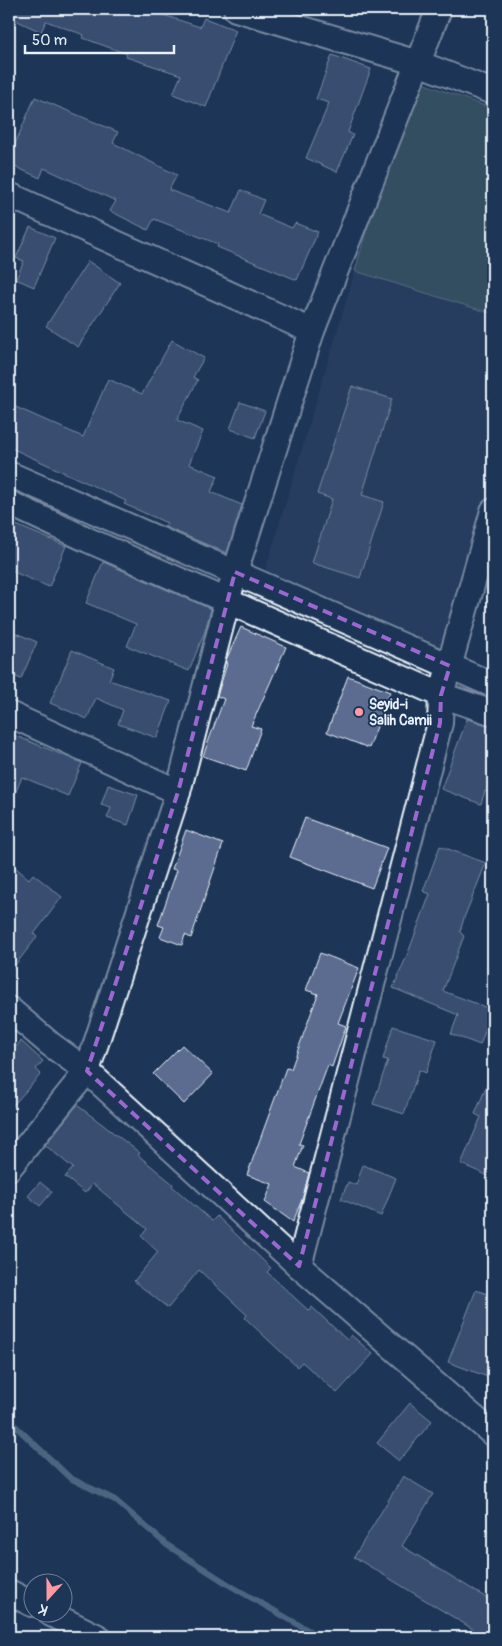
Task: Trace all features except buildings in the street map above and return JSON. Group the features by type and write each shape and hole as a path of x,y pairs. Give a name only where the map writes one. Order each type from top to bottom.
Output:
{"street":[{"path":"239,9 418,63 493,92"},
{"path":"9,1168 87,1071 178,792 229,602 235,572 312,331 439,9"},
{"path":"9,195 312,331"},
{"path":"9,474 493,685"},
{"path":"9,503 440,695 493,713"},
{"path":"299,1266 440,723 440,695 450,666 493,511"},
{"path":"9,714 178,792"},
{"path":"9,1009 50,1044 87,1071 299,1266 493,1434"},
{"path":"9,1592 22,1599"},
{"path":"71,1624 98,1637"}],"highlighted area":[{"path":"235,572 450,666 441,695 440,723 299,1266 87,1071 178,792"}],"shaded area":[{"path":"355,271 493,314 493,546 461,656 265,571"}],"green space":[{"path":"409,78 493,109 493,314 355,271"}],"waterway":[{"path":"9,1420 70,1478 115,1500 167,1545 231,1586 320,1637"}],"place":[{"name":"Seyid-i Salih Camii","path":"359,712"}]}
